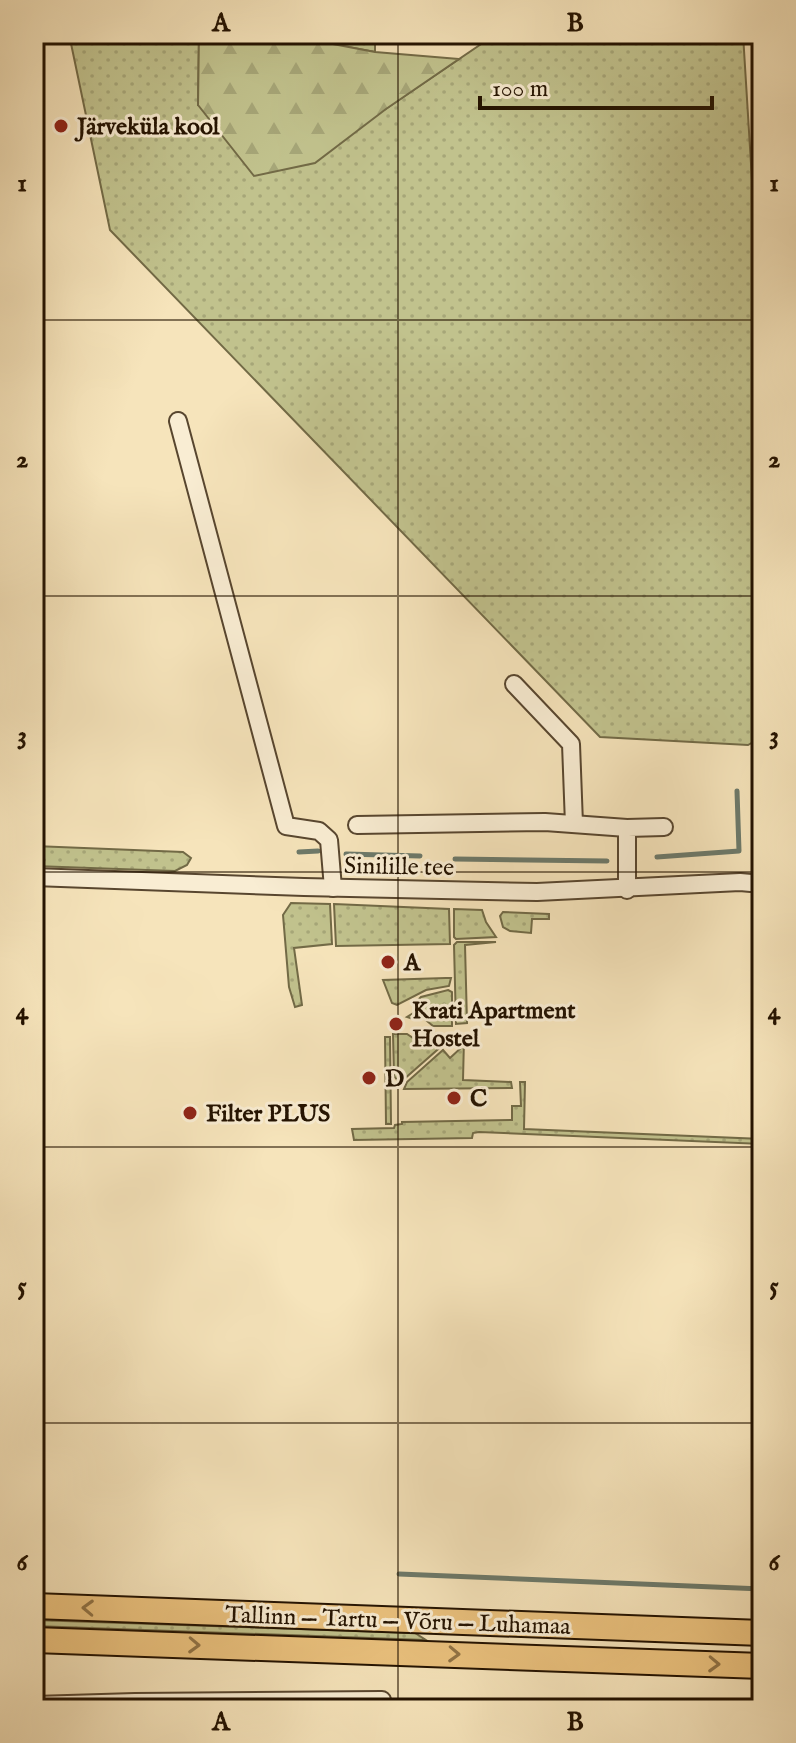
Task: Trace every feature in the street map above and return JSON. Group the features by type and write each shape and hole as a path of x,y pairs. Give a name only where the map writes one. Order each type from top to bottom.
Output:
{"highway":[{"name":"Tallinn — Tartu — Võru — Luhamaa","path":"34,1606 762,1633"},
{"name":"Tallinn — Tartu — Võru — Luhamaa","path":"34,1640 762,1666"}],"street":[{"path":"178,421 286,826 319,831 329,840 333,888"},
{"path":"514,684 571,744 574,824"},
{"path":"357,825 545,822 627,828 664,827"},
{"path":"627,828 627,890"},
{"name":"Sinilille tee","path":"34,877 537,892 627,890 740,882 762,884"},
{"path":"34,1705 135,1702 383,1704"}],"green space":[{"path":"69,34 199,34 198,105 384,110 496,34 743,34 756,245 760,738 748,745 600,737 110,230"},
{"path":"199,34 280,34 375,52 459,59 315,163 254,176 198,105"},
{"path":"280,34 375,34 375,52"},
{"path":"34,846 183,852 191,858 187,865 175,871 34,866"},
{"path":"291,903 330,904 332,944 294,948 302,1005 295,1007 289,987 283,915"},
{"path":"334,904 449,909 450,944 336,946"},
{"path":"454,909 482,910 496,937 456,939"},
{"path":"503,912 549,914 549,919 532,919 531,933 510,931 503,927 500,916"},
{"path":"457,942 496,942 465,945 467,1023 456,1024 454,945"},
{"path":"451,978 449,986 426,990 397,1005 392,1003 383,980"},
{"path":"448,990 452,992 452,1026 433,1026 421,1016 413,1019 407,1017 423,1007 421,997"},
{"path":"393,1034 407,1034 419,1042 435,1035 453,1036 398,1081 394,1076"},
{"path":"385,1037 390,1037 391,1124 386,1124"},
{"path":"456,1039 464,1039 463,1080 511,1082 512,1088 404,1089 407,1082 443,1050 450,1058 462,1047"},
{"path":"520,1082 525,1082 524,1129 762,1139 762,1144 479,1132 473,1133 472,1138 354,1140 352,1129 394,1128 402,1122 512,1120 512,1106 521,1106"},
{"path":"34,1620 415,1633 426,1640 34,1626"}],"waterway":[{"path":"657,857 739,851 737,791"},
{"path":"299,852 318,851"},
{"path":"346,854 420,856"},
{"path":"455,859 607,861"},
{"path":"399,1574 762,1589"}],"place":[{"name":"Järveküla kool","path":"61,126"},
{"name":"A","path":"388,962"},
{"name":"Krati Apartment Hostel","path":"396,1024"},
{"name":"D","path":"369,1078"},
{"name":"C","path":"454,1098"},
{"name":"Filter PLUS","path":"190,1113"}]}
